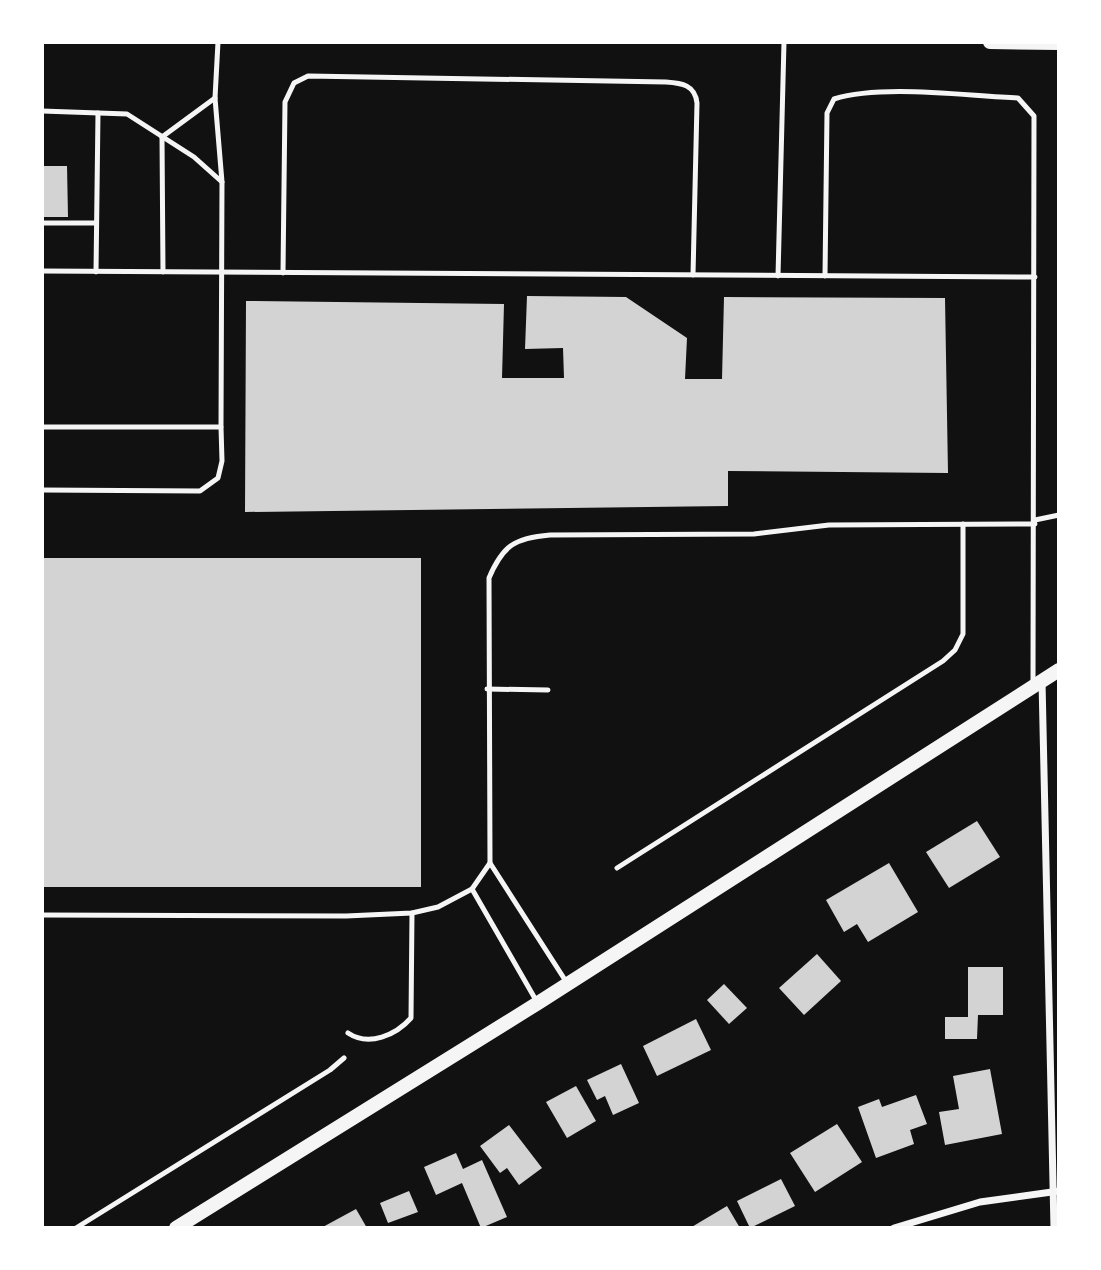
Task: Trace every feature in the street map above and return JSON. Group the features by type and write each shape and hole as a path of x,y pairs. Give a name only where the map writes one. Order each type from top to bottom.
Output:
{"main road":[{"path":"990,42 1059,43"},
{"path":"176,1228 538,1003 1059,670"}],"street":[{"path":"1038,683 1056,1191 1054,1228"},
{"path":"894,1228 980,1202 1056,1191"}],"lane":[{"path":"42,490 200,491 218,478 222,461 222,182 215,98 218,42"},
{"path":"778,276 784,42"},
{"path":"283,273 285,102 288,91 300,77 356,77 681,83 696,94 693,275"},
{"path":"825,276 827,113 834,99 849,94 897,93 1018,98 1030,108 1034,116 1038,683"},
{"path":"162,137 215,98"},
{"path":"42,111 127,114 194,158 222,182"},
{"path":"96,272 98,113"},
{"path":"162,137 163,272"},
{"path":"42,223 96,223"},
{"path":"42,271 1035,277"},
{"path":"42,427 221,426"},
{"path":"568,984 491,863 487,689 489,578 508,546 527,537 754,534 830,525 1035,522 1059,515"},
{"path":"617,868 943,661 956,650 962,634 963,524"},
{"path":"487,689 548,690"},
{"path":"42,915 346,916 412,913 438,907 472,889 491,863"},
{"path":"472,889 538,1003"},
{"path":"348,1033 358,1039 372,1040 402,1028 411,1018 412,913"},
{"path":"76,1228 330,1070 344,1058"}],"building":[{"path":"42,166 67,166 68,217 42,217"},
{"path":"527,296 626,297 687,338 685,379 722,379 724,297 945,298 948,473 728,471 728,506 245,512 246,301 504,304 502,378 564,378 563,348 525,349"},
{"path":"42,558 421,558 421,887 42,887"},
{"path":"977,821 1000,857 949,888 926,852"},
{"path":"889,863 918,912 868,942 857,924 844,932 826,900"},
{"path":"817,954 841,981 804,1015 779,988"},
{"path":"968,967 1003,967 1003,1015 978,1015 977,1039 945,1039 945,1017 968,1017"},
{"path":"724,984 747,1008 729,1024 707,1000"},
{"path":"696,1019 711,1050 657,1076 643,1046"},
{"path":"621,1064 639,1103 613,1115 605,1096 597,1100 587,1080"},
{"path":"990,1069 1002,1134 945,1145 939,1112 959,1109 953,1076"},
{"path":"576,1086 596,1121 567,1138 546,1102"},
{"path":"916,1095 927,1124 910,1130 914,1144 876,1158 858,1107 879,1099 882,1107"},
{"path":"837,1124 862,1162 815,1192 790,1153"},
{"path":"509,1125 542,1168 519,1185 507,1168 500,1173 480,1146"},
{"path":"456,1153 463,1169 482,1160 507,1217 481,1228 462,1183 436,1195 424,1167"},
{"path":"781,1179 795,1206 750,1228 737,1201"},
{"path":"409,1191 418,1212 388,1223 380,1203"},
{"path":"727,1206 740,1228 690,1228"},
{"path":"356,1209 367,1228 321,1228"}]}
